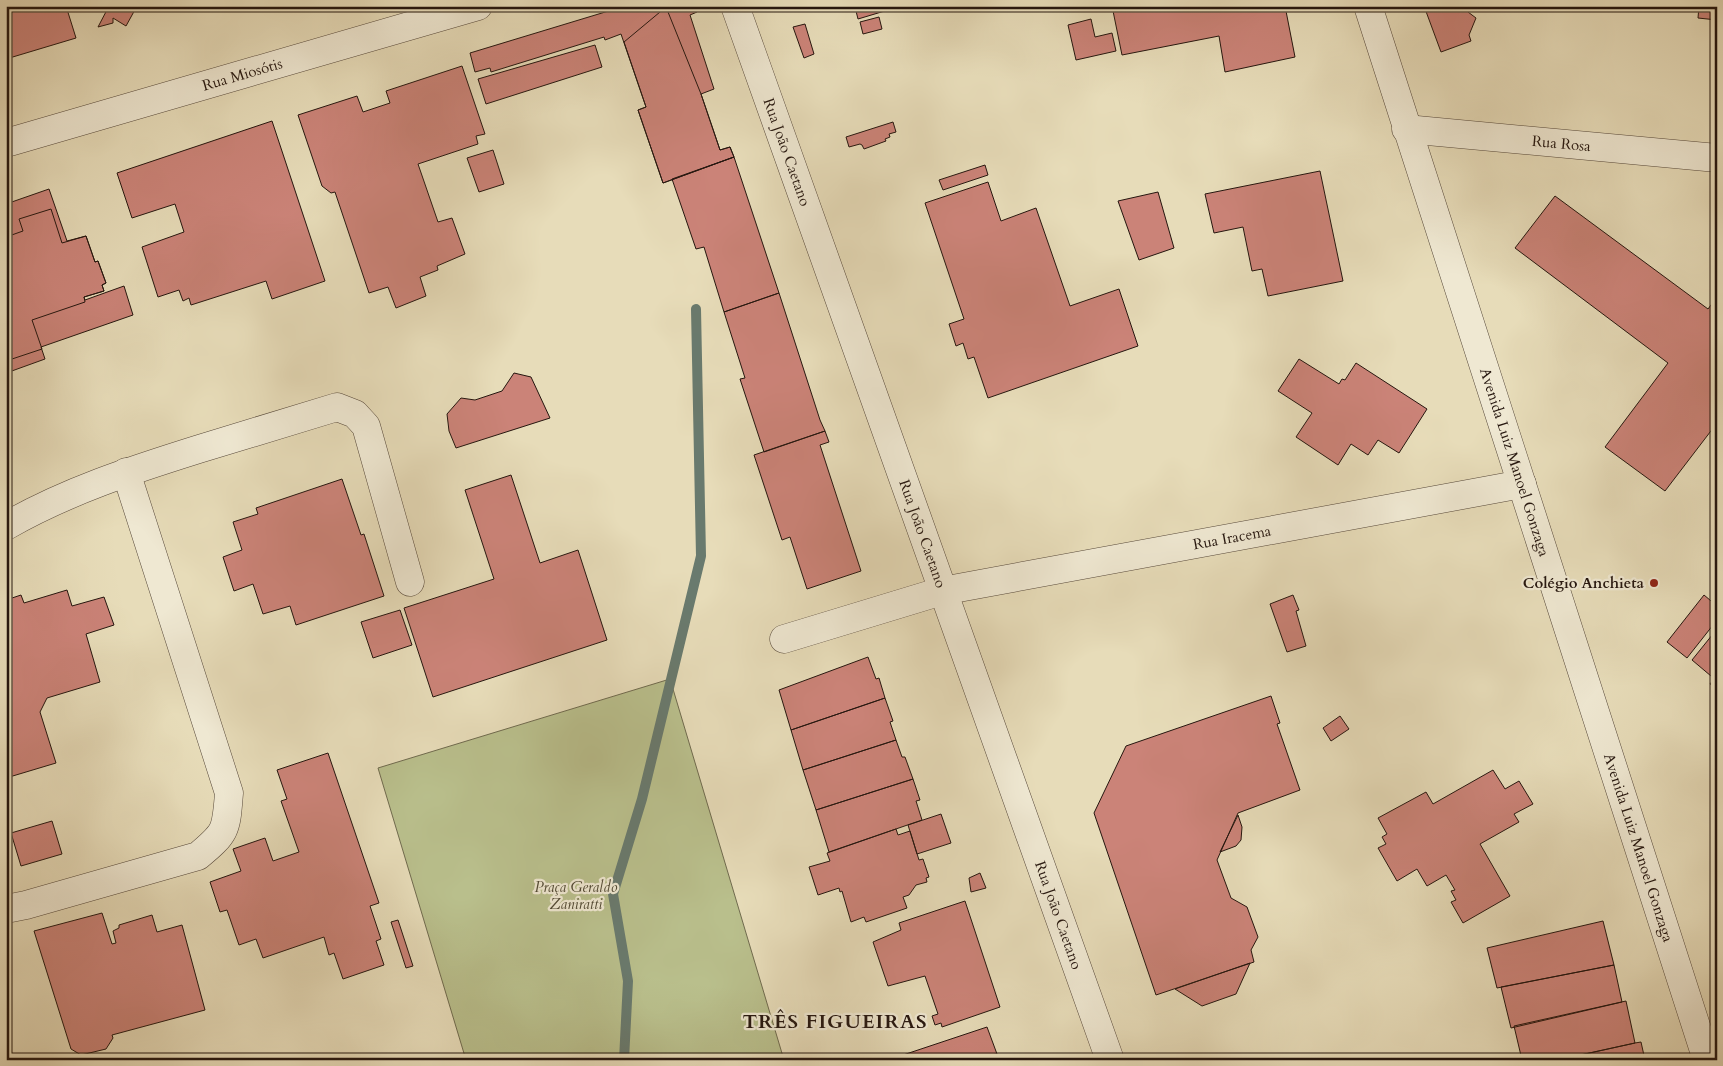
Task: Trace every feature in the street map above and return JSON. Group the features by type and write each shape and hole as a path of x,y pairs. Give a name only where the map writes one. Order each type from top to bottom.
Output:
{"street":[{"name":"Rua Miosótis","path":"6,143 478,6"},
{"name":"Rua João Caetano","path":"735,6 1110,1060"},
{"name":"Avenida Luiz Manoel Gonzaga","path":"1368,6 1406,129 1708,1060"},
{"name":"Rua Rosa","path":"1406,129 1717,158"},
{"path":"6,526 61,497 126,472 337,407 355,414 366,426 410,582"},
{"path":"16,907 198,856 219,839 227,823 229,793 126,472"},
{"name":"Rua Iracema","path":"784,640 942,591 1522,484"}],"green space":[{"name":"Praça Geraldo Zaniratti","path":"670,679 784,1060 466,1060 378,768"}],"building":[{"path":"6,6 66,6 76,38 6,59"},
{"path":"109,6 137,6 126,26 113,18 113,23 98,27"},
{"path":"625,6 699,6 700,8 696,9 697,12 690,15 714,89 701,94 720,150 730,147 734,157 663,183 638,110 646,107 621,34 605,40 604,37 491,72 490,68 475,72 470,53"},
{"path":"849,6 887,6 888,10 858,19 855,7 850,9"},
{"path":"1112,6 1285,6 1295,57 1225,72 1219,36 1122,55"},
{"path":"1424,6 1472,6 1468,12 1476,18 1469,35 1471,41 1441,52"},
{"path":"1699,6 1717,6 1717,20 1698,18"},
{"path":"666,7 701,94 720,150 730,147 734,157 663,183 638,110 646,107 624,42"},
{"path":"879,17 882,29 863,34 860,22"},
{"path":"1091,19 1095,37 1112,33 1116,51 1076,60 1068,25"},
{"path":"805,24 814,54 804,58 793,27"},
{"path":"595,45 602,67 486,104 478,79"},
{"path":"462,66 485,134 476,136 478,144 418,164 438,222 452,218 465,254 437,266 438,270 420,277 426,296 396,308 388,287 369,293 335,192 331,193 322,186 298,115 357,96 363,112 390,103 386,91"},
{"path":"272,121 325,281 272,299 266,281 191,305 189,298 183,301 179,290 158,297 142,247 184,232 175,204 132,218 117,173"},
{"path":"893,122 896,132 889,134 890,137 885,139 886,141 864,149 860,144 849,147 846,137"},
{"path":"493,150 504,184 479,192 467,158"},
{"path":"734,157 779,293 724,312 704,247 696,249 672,179"},
{"path":"985,165 988,175 943,190 939,180"},
{"path":"1320,171 1343,281 1268,296 1262,269 1252,271 1243,227 1214,233 1205,194"},
{"path":"988,182 1001,221 1036,208 1070,306 1119,289 1138,346 988,398 974,357 968,359 963,343 956,346 949,324 964,319 925,203"},
{"path":"49,189 67,241 86,236 95,262 98,261 106,283 102,285 104,291 84,297 85,300 124,286 133,315 41,347 45,359 9,372 6,366 6,204"},
{"path":"1158,192 1174,248 1139,260 1118,201"},
{"path":"1555,196 1708,309 1717,297 1717,423 1665,491 1605,447 1668,363 1515,248"},
{"path":"51,209 62,243 86,236 95,262 98,261 106,283 102,285 104,291 84,297 85,302 32,320 42,349 6,361 6,237 23,231 19,219"},
{"path":"779,293 825,431 764,452 740,379 745,378 724,312"},
{"path":"1299,359 1339,384 1342,379 1345,380 1356,363 1427,409 1399,453 1378,440 1368,455 1351,444 1338,465 1296,437 1312,413 1278,391"},
{"path":"514,373 531,377 550,418 456,448 449,431 447,414 461,398 475,400 502,391"},
{"path":"825,431 829,442 820,445 861,571 807,589 790,537 782,540 754,455"},
{"path":"511,475 540,563 578,550 607,640 433,697 404,608 494,579 465,490"},
{"path":"342,479 361,535 364,534 384,596 296,625 290,606 263,614 253,584 234,591 223,557 242,550 233,522 258,514 256,508"},
{"path":"67,590 72,606 104,597 114,625 86,634 100,682 47,698 40,712 56,763 6,778 6,600 21,595 24,603"},
{"path":"1293,595 1299,610 1296,611 1306,646 1287,652 1270,604"},
{"path":"1704,595 1717,606 1717,620 1687,658 1667,642"},
{"path":"400,610 412,645 373,658 361,622"},
{"path":"1717,629 1717,669 1711,676 1692,660"},
{"path":"868,657 876,679 879,678 885,698 791,730 779,690"},
{"path":"1717,675 1717,689 1710,684"},
{"path":"1271,696 1280,723 1277,724 1300,790 1238,813 1217,860 1231,898 1247,907 1258,937 1251,950 1254,962 1156,995 1094,813 1126,746"},
{"path":"885,698 893,721 890,722 896,740 803,770 791,730"},
{"path":"1340,716 1349,729 1331,741 1323,728"},
{"path":"896,740 913,779 816,810 803,770"},
{"path":"328,753 379,903 370,906 381,939 376,941 384,965 343,979 334,953 329,955 324,937 263,958 256,939 239,945 227,910 220,912 210,882 241,871 233,849 265,838 273,861 299,852 281,801 287,799 277,770"},
{"path":"1493,770 1505,789 1519,781 1533,804 1514,814 1519,822 1480,844 1510,896 1463,923 1451,902 1456,900 1451,891 1455,890 1446,875 1427,886 1417,869 1397,881 1378,848 1386,844 1382,837 1387,834 1378,818 1426,792 1433,804"},
{"path":"913,779 920,800 916,801 922,820 829,852 816,810"},
{"path":"941,814 951,843 917,854 908,825"},
{"path":"1238,815 1242,827 1241,840 1236,846 1220,852"},
{"path":"52,821 62,854 21,866 11,833"},
{"path":"896,829 898,835 910,831 919,860 923,859 929,877 926,878 927,882 916,885 909,895 903,897 907,908 866,922 864,917 851,922 842,891 840,892 839,888 818,895 809,867 830,861 827,853"},
{"path":"980,873 986,888 971,892 969,878"},
{"path":"965,901 1000,1007 942,1027 941,1023 935,1025 932,1016 938,1014 925,976 888,986 873,942 901,930 899,923"},
{"path":"102,913 112,944 116,943 113,931 119,928 119,925 152,915 157,932 182,925 205,1010 112,1035 113,1038 106,1049 81,1055 71,1049 34,931"},
{"path":"398,920 413,966 406,968 391,922"},
{"path":"1603,921 1614,965 1497,988 1487,948"},
{"path":"1250,963 1236,994 1202,1006 1175,989"},
{"path":"1614,965 1622,1002 1511,1028 1501,987"},
{"path":"1626,1001 1635,1043 1557,1060 1522,1060 1514,1026"},
{"path":"987,1027 997,1054 990,1055 992,1060 888,1060"},
{"path":"1641,1042 1645,1060 1563,1059 1635,1043"}],"waterway":[{"path":"624,1060 628,981 613,894 642,799 701,556 696,309"}],"place":[{"name":"Colégio Anchieta","path":"1654,583"}],"district":[{"name":"TRÊS FIGUEIRAS","path":"835,1021"}]}
